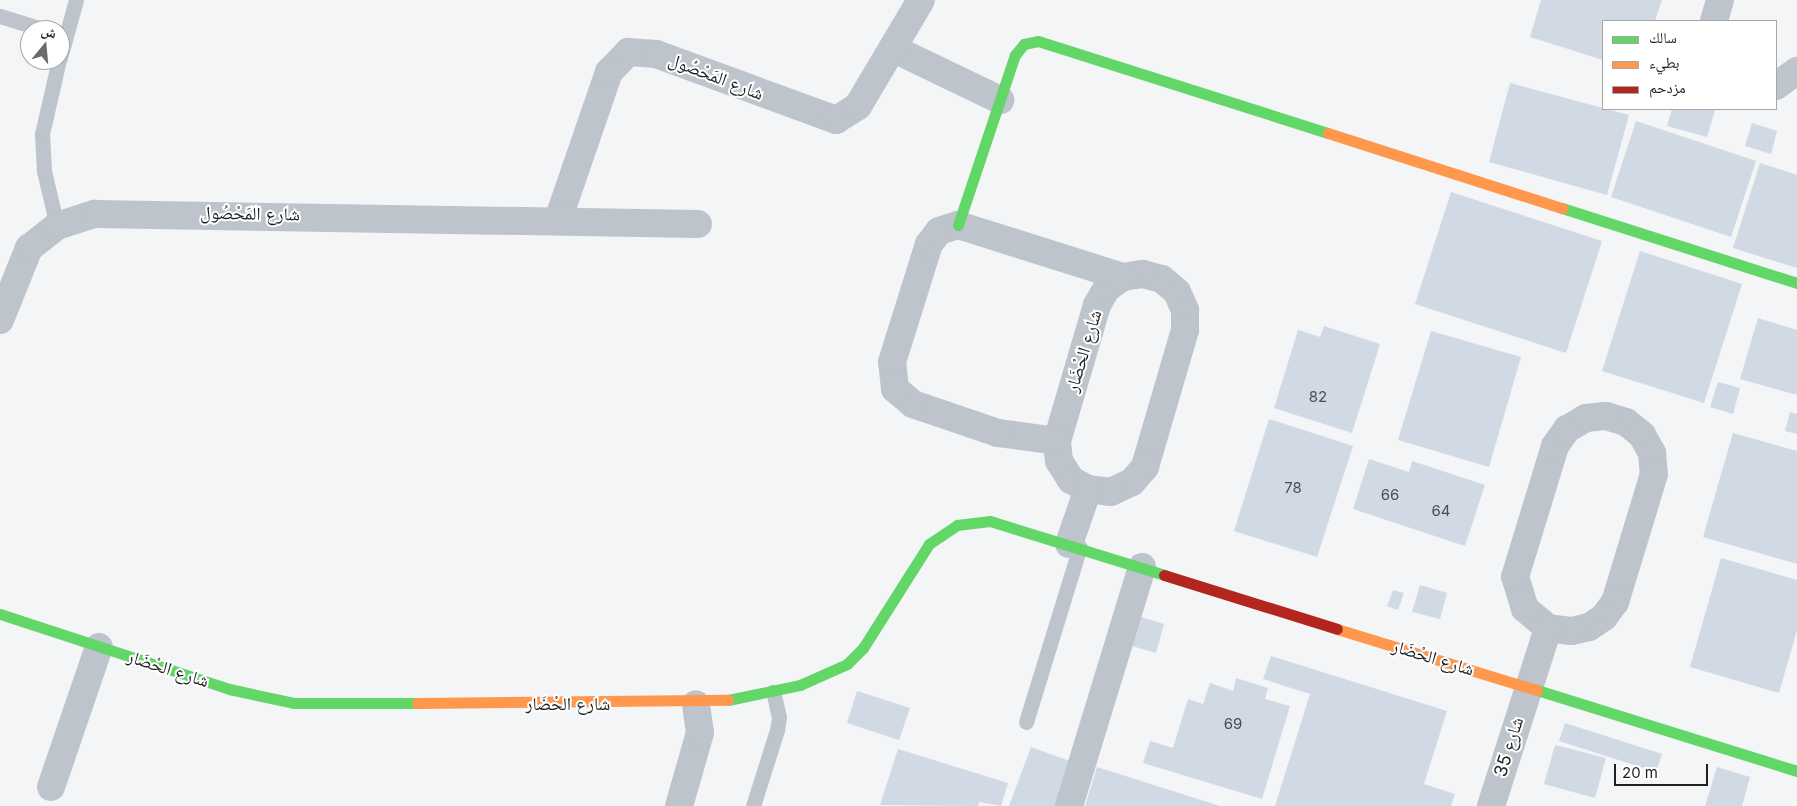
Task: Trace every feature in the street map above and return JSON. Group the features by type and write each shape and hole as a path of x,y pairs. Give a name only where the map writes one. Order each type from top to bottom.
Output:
{"street":[{"name":"شارع المَحْصُول","path":"558,220 609,72 628,52 656,54 836,120 858,106 894,49 920,0"},
{"path":"1714,20 1720,0"},
{"path":"958,225 1019,48 1038,41 1797,283"},
{"path":"894,49 1000,100"},
{"path":"1777,85 1797,70"},
{"name":"شارع المَحْصُول","path":"0,320 28,248 57,226 95,214 151,211 698,224"},
{"path":"1057,441 998,433 913,404 895,389 892,362 929,244 939,231 958,225 1123,277"},
{"name":"شارع الحْضَار","path":"1152,276 1177,292 1185,310 1185,330 1144,467 1132,482 1111,492 1088,488 1071,480 1059,461 1057,441 1097,305 1107,288 1123,277 1152,276"},
{"path":"1606,416 1626,422 1642,435 1652,453 1654,474 1615,602 1604,617 1589,627 1571,631 1548,628 1525,609 1515,577 1555,446 1568,429 1586,418 1606,416"},
{"path":"1075,546 1088,488"},
{"name":"شارع الحْضَار","path":"0,614 229,689 294,703 696,704 773,692 847,664 863,648 929,544 956,525 990,521 1797,771"},
{"path":"1069,806 1142,567"},
{"name":"شارع 35","path":"1490,806 1548,628"},
{"path":"51,787 99,647"},
{"path":"679,806 698,742 696,704"}],"lane":[{"path":"69,20 76,0"},
{"path":"0,16 20,22"},
{"path":"57,70 42,134 44,171 57,226"},
{"path":"1026,722 1075,546"},
{"path":"754,806 777,730 779,717 773,692"}],"building":[{"path":"1541,0 1662,0 1655,20 1602,20 1602,60 1530,37"},
{"path":"1510,83 1602,108 1602,110 1610,110 1629,115 1607,195 1489,162"},
{"path":"1672,110 1715,110 1707,137 1667,126"},
{"path":"1636,121 1756,161 1731,237 1611,197"},
{"path":"1752,123 1777,131 1771,154 1745,146"},
{"path":"1760,163 1797,175 1797,268 1733,248"},
{"path":"1451,192 1602,241 1566,353 1415,304"},
{"path":"1640,251 1742,284 1704,403 1602,371"},
{"path":"1758,318 1797,330 1797,395 1740,379"},
{"path":"1324,326 1380,344 1352,433 1274,408 1298,330 1320,337"},
{"path":"1431,331 1521,357 1489,467 1398,440"},
{"path":"1718,382 1740,388 1733,414 1710,407"},
{"path":"1790,412 1797,414 1797,434 1785,431"},
{"path":"1269,419 1353,446 1317,557 1234,531"},
{"path":"1733,433 1797,451 1797,564 1703,537"},
{"path":"1369,459 1409,472 1412,461 1485,485 1465,546 1353,509"},
{"path":"1721,558 1797,580 1797,630 1779,693 1690,667"},
{"path":"1420,585 1447,593 1440,619 1412,612"},
{"path":"1393,590 1404,593 1398,610 1387,606"},
{"path":"1138,616 1164,624 1156,653 1129,645"},
{"path":"1271,656 1447,711 1424,784 1455,794 1451,806 1275,806 1310,694 1263,679"},
{"path":"1236,678 1268,688 1265,699 1290,706 1262,799 1143,763 1150,741 1173,748 1188,699 1203,704 1210,683 1233,691"},
{"path":"857,691 910,708 899,740 847,723"},
{"path":"1565,723 1662,754 1656,772 1559,741"},
{"path":"1555,745 1606,758 1595,798 1544,784"},
{"path":"1031,747 1078,764 1062,806 1009,806"},
{"path":"898,749 1008,783 1001,806 979,802 978,806 880,805"},
{"path":"1097,767 1220,806 1085,806"},
{"path":"1717,767 1750,777 1742,806 1705,806"}],"traffic: fast":[{"path":"958,225 1015,55 1024,44 1038,41 1328,133"},
{"path":"1562,208 1797,283"},
{"path":"728,700 800,685 847,664 863,648 929,544 957,525 990,521 1164,575"},
{"path":"0,614 229,689 294,703 417,703"},
{"path":"1537,690 1797,771"}],"traffic: slow":[{"path":"1328,133 1562,208"},
{"path":"1337,629 1537,690"},
{"path":"417,703 728,700"}],"traffic: jam":[{"path":"1164,575 1337,629"}]}
